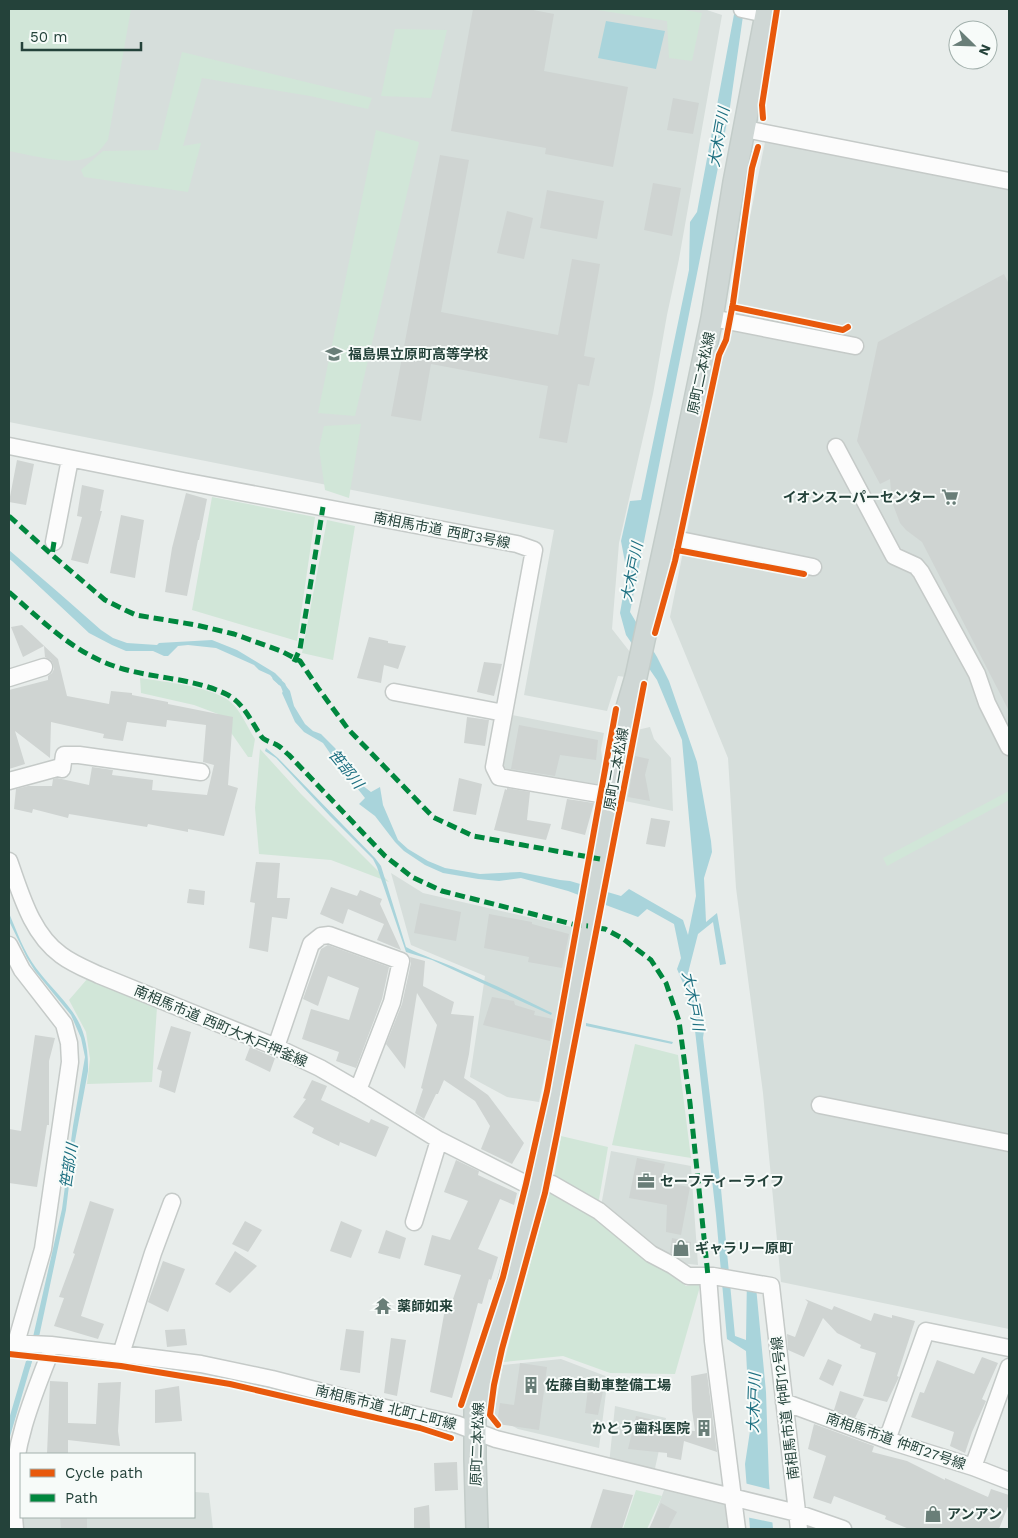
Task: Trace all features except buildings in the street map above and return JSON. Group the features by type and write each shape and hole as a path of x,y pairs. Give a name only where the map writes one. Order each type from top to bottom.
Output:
{"main road":[{"name":"原町二本松線","path":"477,1529 475,1408 532,1182 589,922 626,711 636,678 712,318 734,182 745,129 758,11"}],"street":[{"path":"745,129 1009,181"},
{"path":"712,318 855,346"},
{"name":"南相馬市道 西町3号線","path":"9,446 516,544 534,550 494,767 499,777 611,796"},
{"path":"836,447 894,556 916,566 921,572 977,674 987,703 1009,747"},
{"path":"54,542 70,459"},
{"path":"665,537 813,567"},
{"path":"9,678 44,667"},
{"path":"394,692 504,713"},
{"path":"9,781 57,768 62,769 64,755 79,755 201,772"},
{"name":"南相馬市道 西町大木戸押釜線","path":"9,861 25,905 33,920 51,946 60,954 99,975 276,1047 320,1068 439,1140 532,1182"},
{"path":"276,1047 311,944 321,936 329,935 401,961 392,1002 358,1090"},
{"path":"9,945 22,970 64,1024 69,1043 70,1062 43,1249 15,1343"},
{"path":"820,1105 1009,1143"},
{"path":"414,1222 439,1140"},
{"name":"南相馬市道 仲町12号線","path":"532,1182 552,1184 598,1210 651,1254 688,1276 713,1277 769,1286 784,1402 793,1512 798,1529"},
{"path":"121,1354 153,1253 172,1202"},
{"path":"713,1277 713,1341 736,1497 737,1529"},
{"path":"887,1440 926,1331 1009,1348"},
{"name":"南相馬市道 北町上町線","path":"15,1343 47,1351 121,1354 201,1364 256,1376 456,1424 496,1439 736,1497 793,1512 843,1529"},
{"path":"15,1529 13,1494 18,1450 32,1396 47,1351"},
{"path":"973,1467 1009,1367"},
{"name":"南相馬市道 仲町27号線","path":"784,1402 887,1440 973,1467 1009,1481"}],"shaded area":[{"name":"福島県立原町高等学校","path":"9,9 704,9 722,15 653,394 619,543 612,629 630,652 626,677 618,676 607,711 524,695 554,530 9,422"},
{"path":"766,137 1009,185 1009,1329 781,1282 763,1093 736,888 728,758 670,617"},
{"path":"512,715 604,733 601,749 603,766 599,785 509,771 501,765"},
{"path":"650,727 654,739 671,758 673,811 625,801 637,730"},
{"path":"391,873 423,893 576,928 539,1102 507,1097 470,1077 485,976 411,945"},
{"path":"611,1151 691,1166 698,1265 680,1263 650,1247 601,1206"},
{"path":"561,1359 608,1377 599,1448 518,1429 494,1415 503,1365"},
{"path":"615,1406 666,1418 654,1473 727,1487 733,1529 650,1529 664,1490 608,1474"},
{"path":"18,1484 20,1484 20,1514"},
{"path":"195,1492 209,1493 213,1529 21,1529 20,1518 195,1518"}],"green space":[{"path":"9,9 131,9 108,140 94,155 85,159 64,161 9,151"},
{"path":"591,9 679,9 702,13 692,61 669,58 667,21"},
{"path":"395,29 447,30 431,98 381,96"},
{"path":"182,52 372,98 368,109 310,96 202,78 183,146 201,143 188,192 84,177 81,170 103,151 158,150"},
{"path":"376,130 419,142 355,416 318,413"},
{"path":"361,424 349,498 325,490 319,448 324,426"},
{"path":"212,497 315,517 297,641 192,610"},
{"path":"327,520 355,526 333,660 302,653"},
{"path":"140,678 198,688 228,700 240,713 255,739 252,757 248,757 218,714 194,705 141,693"},
{"path":"260,749 301,794 389,882 331,860 259,854 255,808"},
{"path":"1009,791 1009,800 887,866 883,858"},
{"path":"88,978 157,1007 152,1082 87,1084 90,1059 86,1032 69,1000"},
{"path":"635,1044 678,1055 691,1158 612,1145"},
{"path":"561,1136 608,1147 598,1205 554,1178"},
{"path":"550,1190 578,1204 668,1269 686,1286 701,1283 675,1374 610,1373 563,1356 504,1362"},
{"path":"636,1490 662,1496 647,1529 623,1529"}],"water":[{"name":"大木戸川","path":"735,9 744,9 730,107 630,612 669,681 697,762 711,841 712,852 704,878 706,922 717,913 726,964 720,965 713,922 698,934 687,977 705,1024 703,1038 721,1189 735,1336 746,1340 747,1275 755,1276 766,1392 769,1482 773,1529 750,1529 745,1464 750,1431 746,1351 727,1339 716,1215 692,1004 677,969 681,958 674,924 647,909 638,917 568,891 521,878 499,881 478,879 443,873 425,865 404,851 375,816 359,804 365,798 323,743 304,732 295,722 282,693 286,686 290,691 294,706 305,724 313,731 321,734 335,748 362,785 371,792 380,787 383,805 398,840 408,849 428,861 445,868 480,874 520,872 570,881 621,896 629,889 683,920 688,935 696,896 682,740 657,680 626,635 620,613 627,573 621,541 630,501 641,500 689,270 690,222 697,212"},
{"path":"606,21 665,31 656,69 598,58"},
{"path":"9,550 101,630 113,638 127,643 157,645 159,643 212,640 237,650 275,673 282,680 279,685 270,675 259,670 254,665 216,648 188,645 178,646 168,656 164,656 153,651 126,651 112,645 89,633 9,559"},
{"path":"266,748 278,758 381,866 406,947 506,991 552,1013 551,1015 432,960 406,952 373,859 276,758 265,751"},
{"path":"9,913 32,962 74,1014 85,1037 87,1052 88,1071 73,1152 66,1210 39,1337 33,1337 62,1209 73,1126 85,1057 81,1038 71,1015 35,971 27,958 9,921"},
{"path":"586,1023 673,1042 672,1044 586,1026"},
{"path":"26,1361 32,1361 9,1440 9,1419"}],"pier":[{"path":"581,881 608,890 605,907 578,897"},
{"path":"744,1483 772,1490 775,1523 746,1517"}],"waterway":[{"name":"笹部川","path":"275,678 283,685 286,693"},
{"name":"笹部川","path":"28,1366 33,1347"}],"marked path":[{"path":"294,662 300,649 323,507"},
{"path":"9,516 52,555"},
{"path":"54,542 52,555 105,600 125,610 136,615 196,625 234,634 281,651 300,661 348,729 433,817 473,836 600,859"},
{"path":"9,592 71,644 99,660 128,670 186,681 214,689 234,699 247,713 262,738 278,746 289,755 385,856 412,877 442,891 576,925 588,926"},
{"path":"597,928 605,929 622,938 651,960 666,983 679,1021 690,1103 708,1276"}],"cycle path":[{"path":"763,118 762,105 777,9"},
{"path":"655,633 675,561 719,355 726,340 752,168 758,147"},
{"path":"732,307 843,330 848,327"},
{"path":"677,550 804,574"},
{"path":"498,1425 490,1415 494,1385 502,1349 545,1193 644,684"},
{"path":"461,1405 503,1277 547,1091 616,709"},
{"path":"9,1354 121,1366 230,1384 420,1428 451,1438"}],"place":[{"name":"福島県立原町高等学校","path":"334,354"},
{"name":"イオンスーパーセンター","path":"950,497"},
{"name":"セーフティーライフ","path":"646,1181"},
{"name":"ギャラリー原町","path":"681,1248"},
{"name":"薬師如来","path":"383,1306"},
{"name":"佐藤自動車整備工場","path":"531,1385"},
{"name":"かとう歯科医院","path":"704,1428"},
{"name":"アンアン","path":"933,1514"}]}
